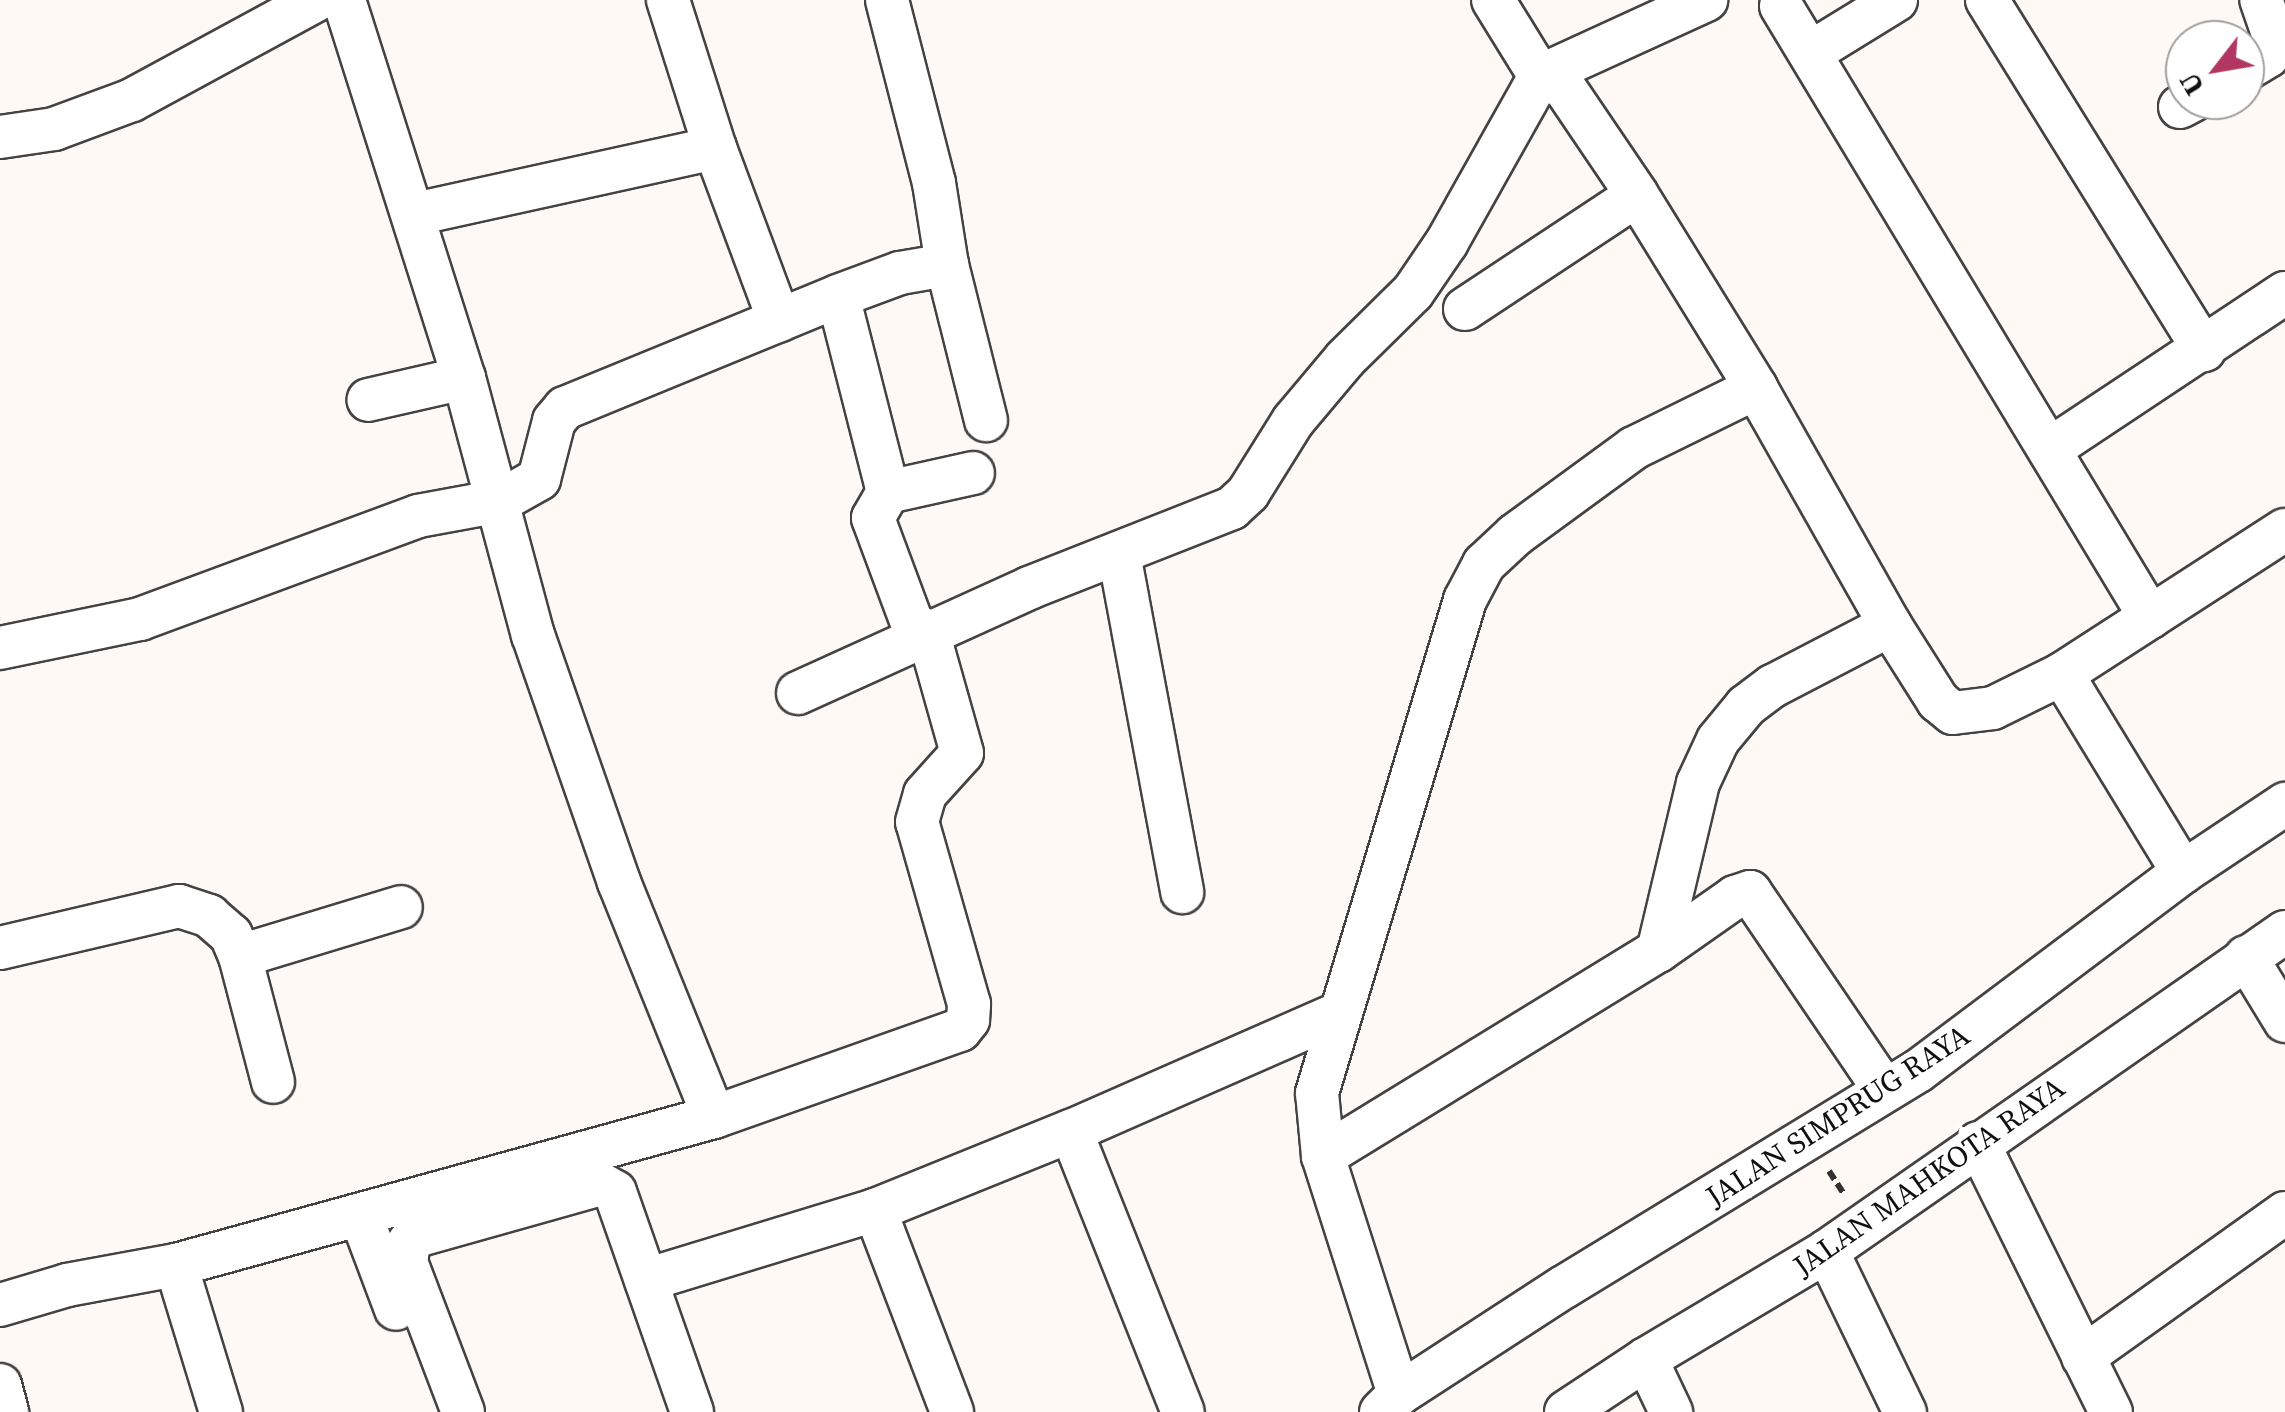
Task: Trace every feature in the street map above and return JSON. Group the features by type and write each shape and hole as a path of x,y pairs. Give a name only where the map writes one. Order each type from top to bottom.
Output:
{"street":[{"path":"0,137 54,129 132,100 316,0"},
{"path":"344,0 464,378 552,688 619,882 714,1117"},
{"path":"668,0 715,148 779,320"},
{"path":"886,0 934,182 948,266 986,420"},
{"path":"1493,0 1540,76 1564,88 1638,196 1756,388 1890,625 1938,701 1953,713 1993,708 2062,674 2285,530"},
{"path":"798,693 928,632 1213,519 1248,493 1292,421 1345,359 1413,292 1447,242 1540,76 1706,0"},
{"path":"1810,53 1896,0"},
{"path":"1987,0 2204,350"},
{"path":"2261,0 2273,34 2265,58"},
{"path":"1782,6 2150,617"},
{"path":"414,214 715,148"},
{"path":"1466,309 1638,196"},
{"path":"0,648 140,619 418,516 500,501 539,479 554,421 564,408 900,273 948,266"},
{"path":"2050,449 2285,293"},
{"path":"0,1305 66,1285 176,1265 714,1117 944,1037 968,1020 968,1004 916,822 924,794 962,753 928,632 912,623 873,518 888,492 838,296"},
{"path":"368,400 464,378"},
{"path":"1390,1403 1323,1156 1316,1093 1465,600 1484,564 1515,534 1634,448 1756,388"},
{"path":"888,492 973,473"},
{"path":"1119,554 1182,892"},
{"path":"1658,950 1698,782 1718,740 1746,706 1773,686 1890,625"},
{"path":"2062,674 2183,872"},
{"name":"JALAN SIMPRUG RAYA","path":"1390,1403 1564,1287 1886,1092 2183,872 2285,804"},
{"path":"1323,1156 1658,950 1734,897 1750,892 1757,896 1886,1092"},
{"path":"0,948 179,906 209,916 232,935 273,1082"},
{"path":"240,956 401,907"},
{"name":"JALAN MAHKOTA RAYA","path":"1566,1412 1646,1358 1826,1251 2285,932"},
{"path":"2246,957 2285,1020"},
{"path":"646,1280 876,1210 1071,1132 1338,1014"},
{"path":"1071,1132 1183,1412"},
{"path":"1978,1143 2111,1412"},
{"path":"463,1412 406,1262 405,1250 416,1236 601,1184 614,1192 692,1412"},
{"path":"876,1210 952,1412"},
{"path":"2083,1357 2285,1213"},
{"path":"361,1216 435,1412"},
{"path":"1826,1251 1906,1412"},
{"path":"176,1265 220,1412"},
{"path":"1646,1358 1671,1412"},
{"path":"0,1385 7,1412"}],"path":[{"path":"1808,1138 1864,1225"}]}
